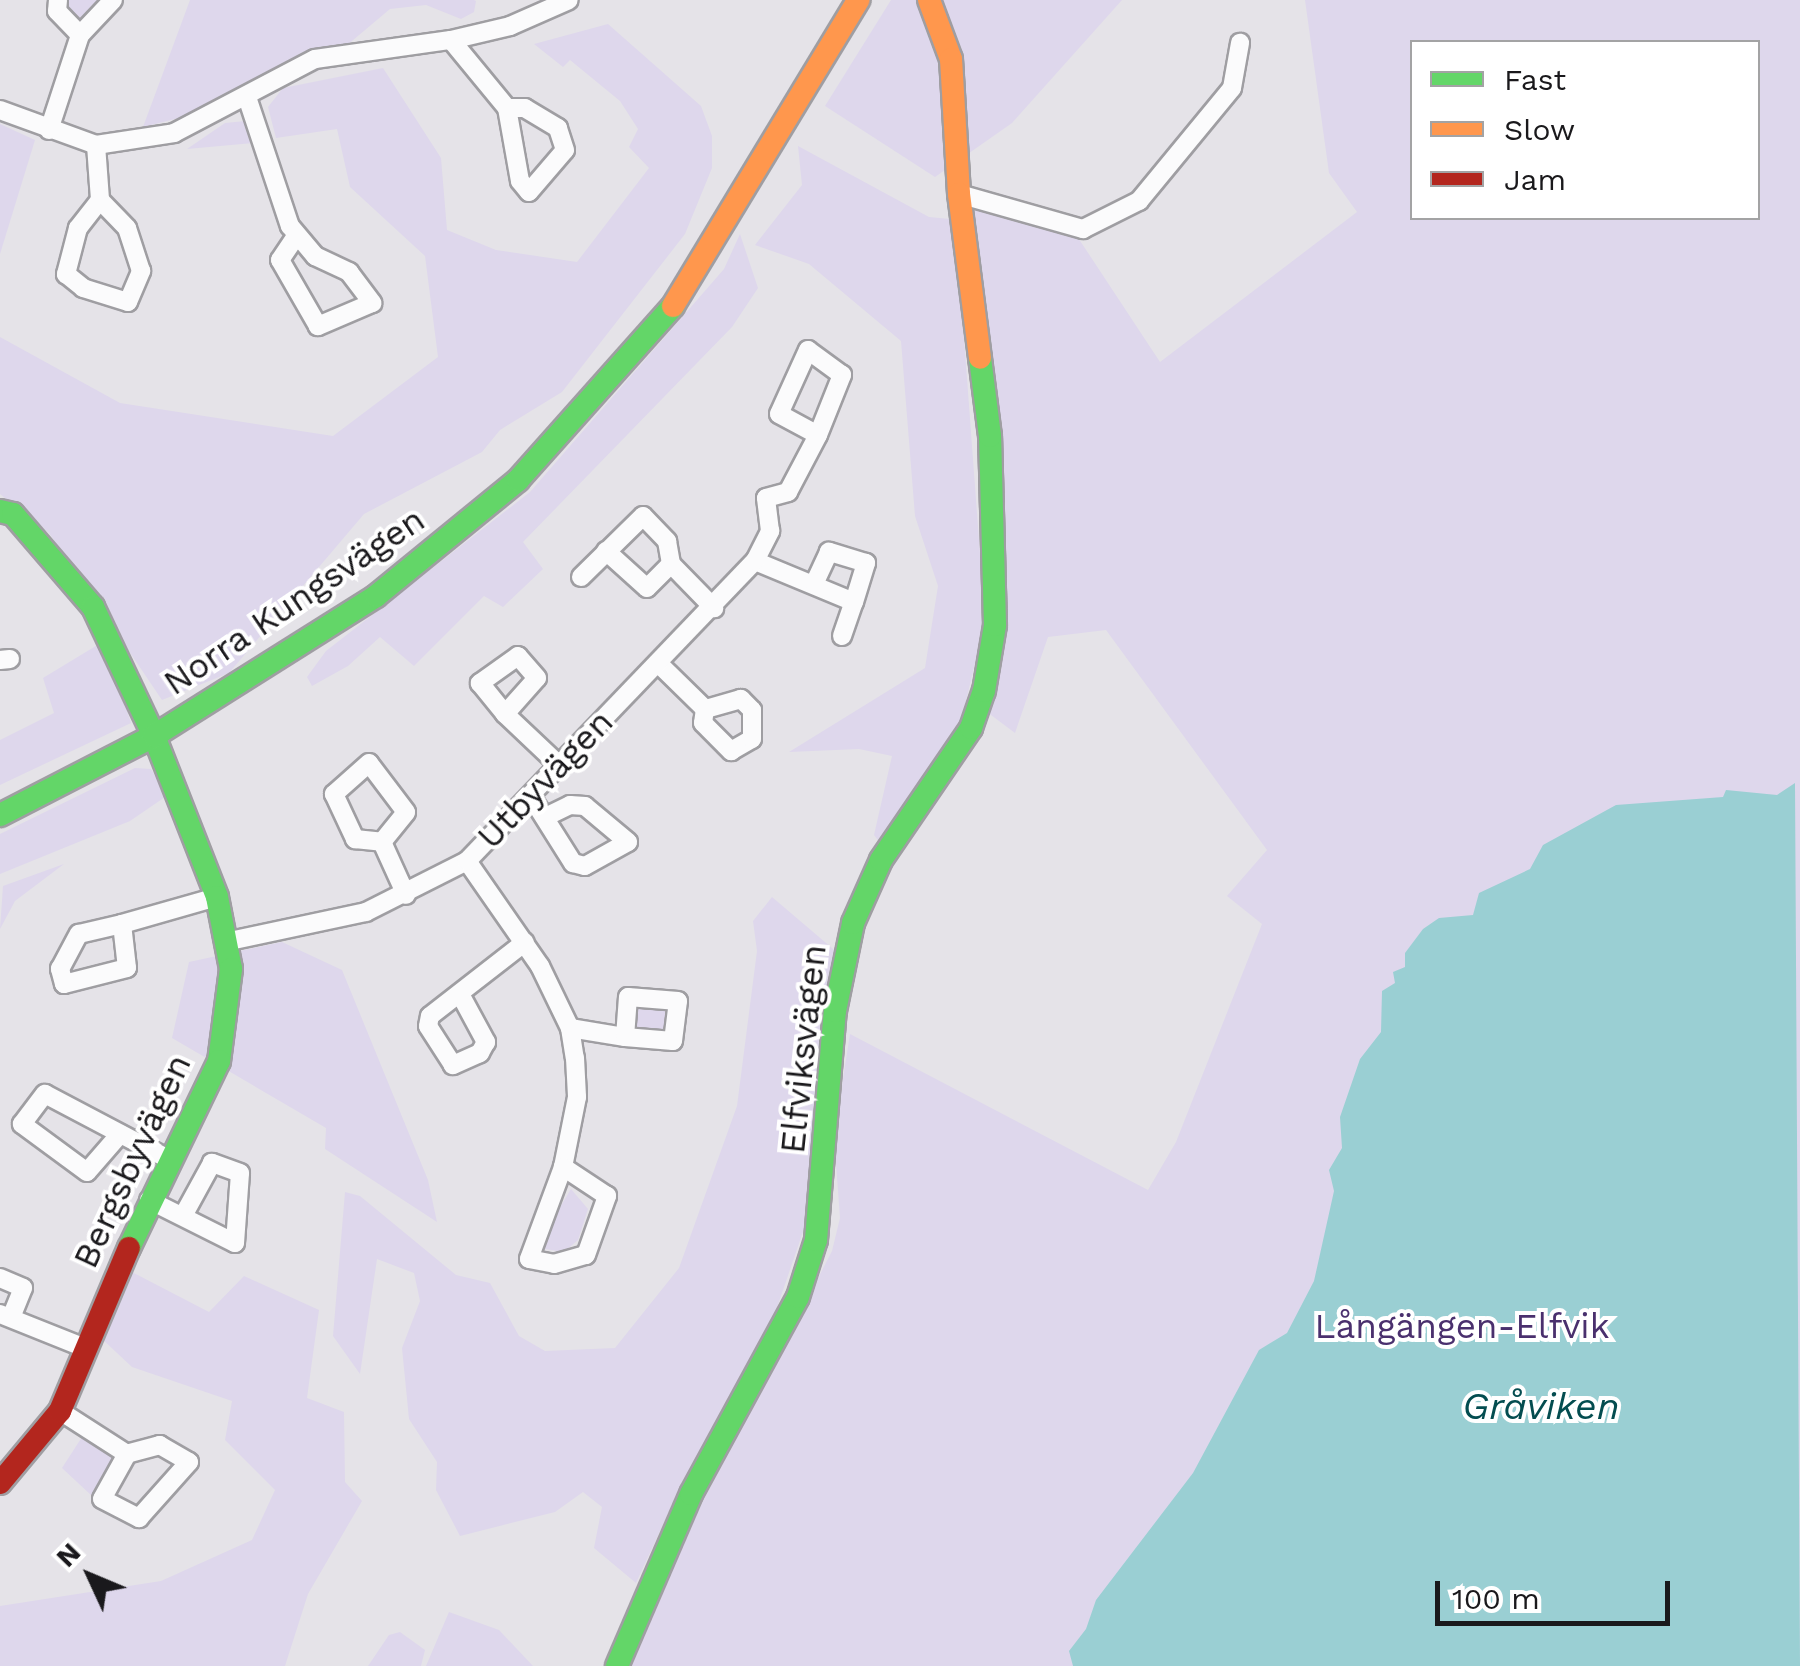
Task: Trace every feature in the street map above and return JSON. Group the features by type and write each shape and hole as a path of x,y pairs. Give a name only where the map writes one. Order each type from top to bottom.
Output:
{"street":[{"path":"58,0 57,11 80,34"},
{"path":"49,130 80,34 113,0"},
{"path":"0,110 96,145 174,134 315,60 451,40 525,21 569,0"},
{"name":"Norra Kungsvägen","path":"0,814 154,736 376,596 472,520 556,442 642,347 706,260 858,0"},
{"name":"Elfviksvägen","path":"617,1666 653,1571 807,1268 823,1194 836,1010 852,923 882,860 971,728 984,691 996,625 996,543 959,194 951,59 928,0"},
{"path":"451,40 507,108 520,181 529,192 565,150 558,128 525,108 507,108"},
{"path":"959,194 1083,229 1139,200 1232,88 1240,43"},
{"path":"248,97 297,235 316,256 349,272 372,304 318,326 280,260 297,235"},
{"path":"96,145 100,200 127,228 141,271 128,302 83,288 66,274 78,228 100,200"},
{"path":"808,350 842,375 818,434 779,414 808,350"},
{"name":"Utbyvägen","path":"226,942 366,912 467,860 532,798 755,561 770,530 766,498 788,492 818,434"},
{"name":"Bergsbyvägen","path":"0,511 13,514 93,607 154,736 216,897 231,969 218,1062 150,1200 60,1412 45,1435 1,1480"},
{"path":"582,577 642,516 667,541 671,564 714,608"},
{"path":"606,551 647,588 671,564"},
{"path":"814,584 829,552 866,563 842,636"},
{"path":"755,561 854,602"},
{"path":"659,664 705,709"},
{"path":"505,714 561,767"},
{"path":"369,763 406,812 382,842 355,840 334,794 369,763"},
{"path":"532,798 545,817"},
{"path":"382,842 406,894"},
{"path":"467,860 525,942 570,1028 577,1096 563,1167 529,1259 554,1264 586,1255 607,1196 563,1167"},
{"path":"122,924 216,897"},
{"path":"460,994 525,942"},
{"path":"570,1028 625,1036"},
{"path":"120,1134 87,1172 22,1124 45,1094 170,1160"},
{"path":"150,1200 182,1216"},
{"path":"0,1278 23,1288 5,1316 85,1348"},
{"path":"60,1412 127,1454 160,1445 189,1462 139,1518 102,1499 127,1454"}],"green space":[{"path":"69,0 106,0 78,23 68,13"},
{"path":"190,0 476,1 474,12 461,19 426,5 390,9 346,46 295,59 183,117 143,127"},
{"path":"891,0 1122,0 1012,123 935,177 825,106"},
{"name":"Långängen-Elfvik","path":"1305,0 1800,0 1800,1666 625,1666 655,1594 832,1251 840,1218 834,1136 850,1034 1148,1190 1176,1142 1262,924 1227,896 1267,850 1106,630 1048,637 1015,733 987,712 994,395 971,193 1069,224 1160,362 1357,212 1329,173"},
{"path":"608,24 701,106 712,136 712,168 685,234 562,392 500,430 482,452 364,514 229,673 162,700 49,533 0,494 0,337 120,403 333,436 438,357 425,256 350,187 337,129 276,138 268,107 283,88 383,68 441,158 447,230 496,250 577,262 649,168 629,147 638,129 620,101 570,60 563,67 534,44"},
{"path":"245,121 253,143 187,149 225,123"},
{"path":"0,124 35,140 0,254"},
{"path":"798,146 929,217 950,219 960,284 985,621 962,718 880,843 874,835 892,756 859,749 789,752 925,668 938,586 915,516 901,341 809,264 755,245 802,185"},
{"path":"740,234 758,288 732,327 523,542 543,569 503,607 484,596 414,666 380,637 348,666 312,686 307,677 326,651 530,492 724,269"},
{"path":"104,641 131,723 0,785 0,740 54,713 43,678"},
{"path":"135,768 151,769 168,795 130,821 0,874 0,834"},
{"path":"64,864 15,901 0,929 3,886"},
{"path":"772,897 839,954 813,1117 805,1226 771,1325 678,1492 636,1583 594,1548 602,1507 583,1492 555,1512 460,1536 436,1490 437,1462 409,1419 402,1348 420,1301 414,1273 377,1259 360,1374 333,1336 345,1192 360,1196 456,1275 490,1283 519,1336 545,1351 615,1348 679,1268 737,1106 757,951 753,921"},
{"path":"282,942 342,970 428,1180 437,1222 325,1149 326,1128 172,1038 189,962"},
{"path":"666,1004 671,1029 664,1035 634,1033 636,1005"},
{"path":"571,1189 588,1209 578,1240 564,1252 545,1249 542,1237"},
{"path":"130,1271 209,1312 244,1276 319,1310 307,1398 344,1412 345,1482 362,1501 308,1594 285,1666 0,1666 0,1606 161,1581 252,1540 275,1490 225,1440 232,1401 132,1367 101,1338"},
{"path":"84,1434 115,1453 92,1496 62,1468"},
{"path":"449,1612 499,1630 533,1666 426,1666"},
{"path":"400,1632 425,1650 421,1666 368,1666 389,1635"}],"water":[{"name":"Gråviken","path":"1795,783 1800,1666 1073,1666 1069,1651 1086,1629 1096,1600 1193,1473 1259,1350 1287,1333 1314,1281 1334,1191 1329,1170 1342,1148 1340,1117 1360,1059 1381,1032 1382,991 1395,983 1393,972 1405,967 1405,953 1423,929 1439,918 1473,915 1479,893 1530,869 1543,845 1616,805 1723,797 1726,790 1777,795"}],"traffic: fast":[{"path":"0,815 154,736 376,596 518,480 673,306"},
{"path":"617,1666 691,1494 798,1297 816,1240 835,1011 853,923 881,860 971,728 984,691 995,625 990,436 980,358"},
{"path":"0,511 13,514 93,607 154,736 217,897 231,969 219,1061 129,1248"}],"traffic: slow":[{"path":"673,306 858,0"},
{"path":"929,0 951,59 959,194 980,358"}],"traffic: jam":[{"path":"0,1483 60,1411 129,1248"}]}
